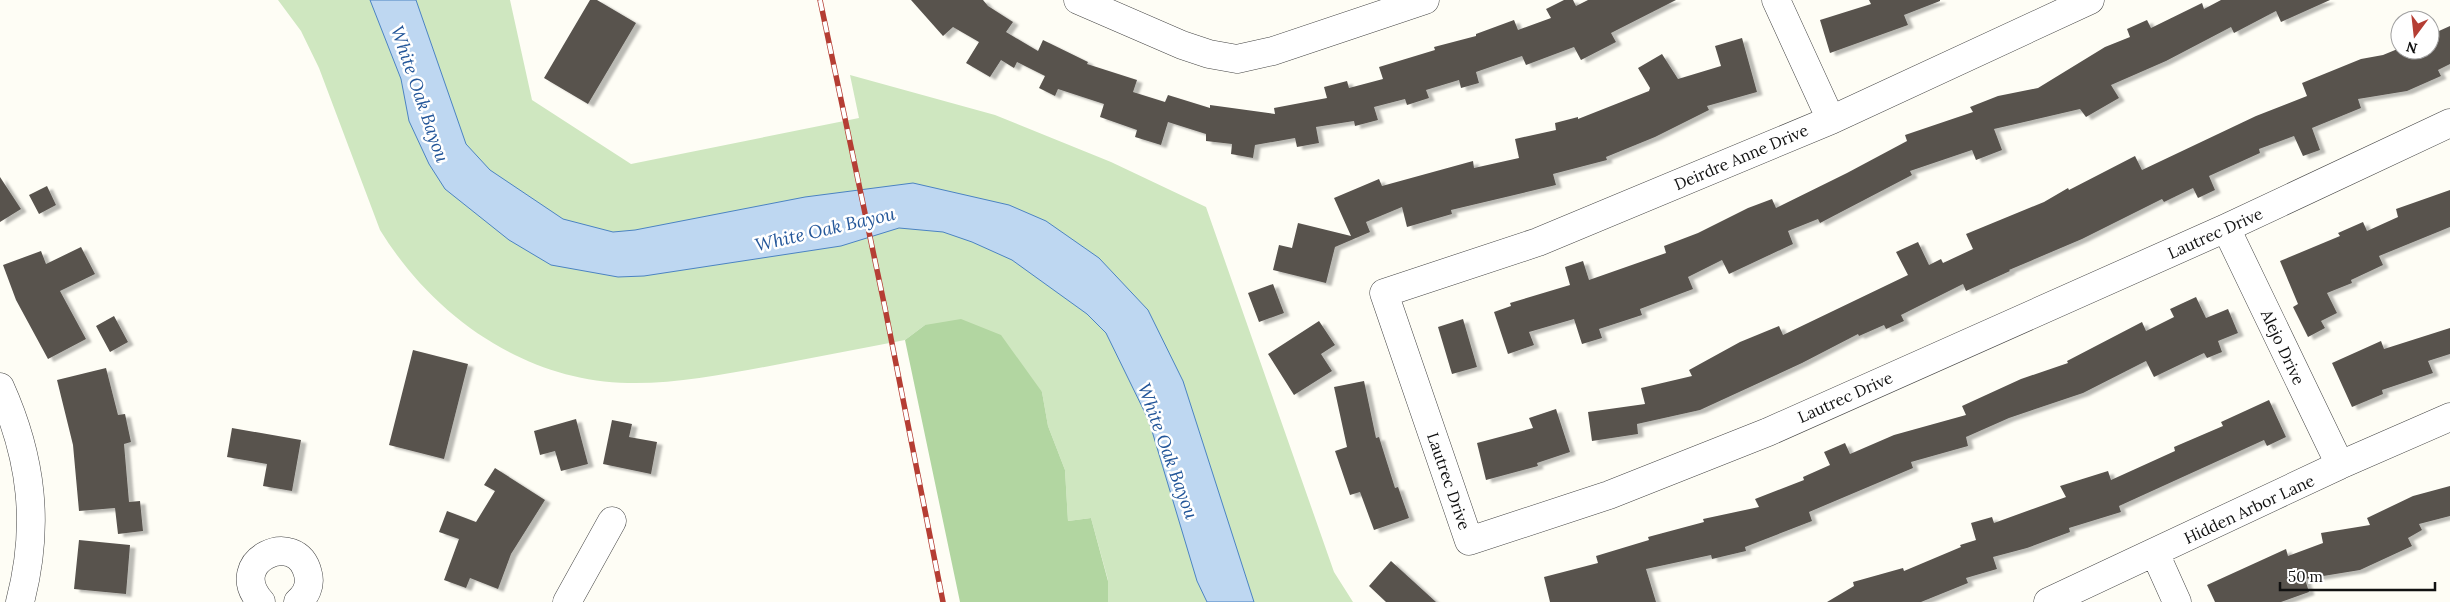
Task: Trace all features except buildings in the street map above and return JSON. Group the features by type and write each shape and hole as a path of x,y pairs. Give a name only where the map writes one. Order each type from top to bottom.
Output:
{"street":[{"path":"1078,0 1182,45 1210,54 1238,59 1273,51 1425,0"},
{"path":"1776,0 1830,120"},
{"name":"Deirdre Anne Drive","path":"1384,293 1538,242 1830,120 2090,0"},
{"name":"Lautrec Drive","path":"1384,293 1469,540 1609,495 1768,432 2226,228 2450,123"},
{"name":"Alejo Drive","path":"2226,228 2340,466"},
{"path":"0,387 14,417 28,470 33,527 28,575 20,602"},
{"name":"Hidden Arbor Lane","path":"2048,602 2450,417"},
{"path":"567,602 612,521"},
{"path":"261,602 254,595 251,584 251,572 260,558 276,551 287,552 297,556 305,565 309,576 308,587 298,602"},
{"path":"2155,553 2177,602"}],"green space":[{"path":"278,0 510,0 532,100 631,164 859,118 850,75 995,115 1111,162 1206,207 1334,572 1353,602 1108,602 1108,580 1091,518 1068,521 1065,470 1048,426 1042,392 925,325 905,340 720,375 646,383 590,379 553,370 518,356 485,338 454,316 426,290 380,230 319,68 301,31"},
{"path":"961,319 1001,335 1042,392 1048,426 1065,470 1068,521 1091,518 1108,581 1108,602 960,602 905,340 925,325"}],"water":[{"name":"White Oak Bayou","path":"370,0 416,0 466,144 490,170 563,219 613,232 635,230 805,197 913,183 1009,205 1046,221 1099,258 1148,310 1183,381 1254,602 1207,602 1197,581 1149,421 1106,333 1087,314 1012,260 972,242 943,232 899,228 841,246 644,276 618,277 551,265 509,240 445,189 429,164 409,121 401,79"}],"railway":[{"path":"820,0 885,308 943,602"}]}
